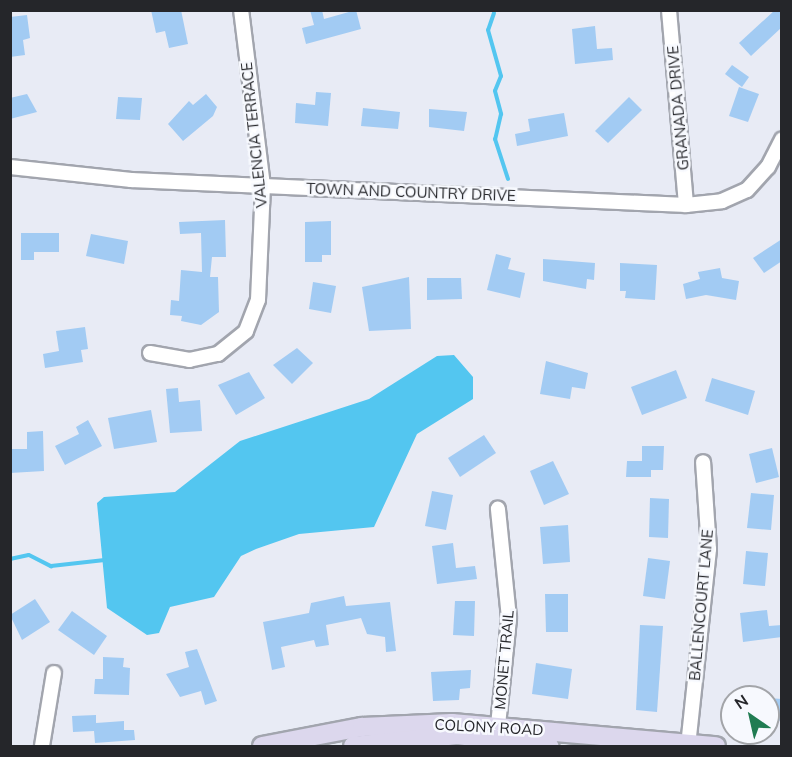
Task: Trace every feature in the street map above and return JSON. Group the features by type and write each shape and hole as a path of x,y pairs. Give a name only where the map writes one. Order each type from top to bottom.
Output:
{"main road":[{"name":"COLONY ROAD","path":"262,747 362,727 716,747"},
{"name":"COLONY ROAD","path":"353,747 457,735 497,733 549,747"}],"street":[{"name":"VALENCIA TERRACE","path":"150,352 204,358 230,347 246,331 258,300 263,186 241,10"},
{"name":"GRANADA DRIVE","path":"669,10 686,205"},
{"name":"TOWN AND COUNTRY DRIVE","path":"10,167 66,176 686,205 722,201 747,190 768,167 782,139"},
{"name":"BALLENCOURT LANE","path":"688,745 709,549 703,462"},
{"name":"MONET TRAIL","path":"497,733 509,618 498,509"},
{"path":"42,747 54,673"}],"water":[{"path":"454,355 473,377 473,399 417,434 374,527 299,534 241,556 214,597 170,607 159,633 147,635 107,608 97,503 104,497 175,492 240,441 369,399 437,356"}],"building":[{"path":"151,10 181,10 188,44 169,48 165,31 156,33"},
{"path":"310,10 322,10 324,19 356,10 361,29 306,44 302,28 314,25"},
{"path":"775,10 782,10 782,27 751,56 739,43"},
{"path":"27,15 30,38 23,40 25,55 10,57 10,17"},
{"path":"595,26 597,49 612,48 613,60 575,64 572,29"},
{"path":"732,65 749,77 742,87 725,74"},
{"path":"739,87 759,94 748,122 729,116"},
{"path":"316,92 331,93 328,126 295,123 296,103 315,105"},
{"path":"27,94 37,112 10,119 10,98"},
{"path":"206,94 217,107 213,116 183,141 168,124 189,101 193,105"},
{"path":"118,97 142,98 140,120 116,119"},
{"path":"629,97 642,110 608,143 595,131"},
{"path":"363,108 400,112 398,129 361,126"},
{"path":"429,109 467,112 464,131 429,127"},
{"path":"564,113 568,136 517,146 515,134 530,131 528,119"},
{"path":"225,220 226,257 212,257 210,277 218,277 219,312 201,325 181,321 182,316 170,315 171,300 179,301 181,270 202,272 201,233 180,234 179,222"},
{"path":"331,221 331,255 322,255 322,262 305,262 305,222"},
{"path":"21,233 59,233 59,252 34,252 34,260 21,260"},
{"path":"91,234 128,241 124,264 86,256"},
{"path":"782,239 782,261 764,273 753,258"},
{"path":"496,254 511,258 508,269 525,273 520,298 487,290"},
{"path":"543,259 595,263 594,280 587,279 586,289 543,281"},
{"path":"620,263 657,265 655,300 625,298 626,291 620,291"},
{"path":"720,268 722,278 739,281 736,300 706,295 686,299 683,284 700,279 698,272"},
{"path":"409,277 411,329 369,331 362,287"},
{"path":"427,278 461,278 462,299 427,300"},
{"path":"313,282 336,286 331,313 309,309"},
{"path":"85,327 88,349 81,350 83,362 45,368 43,354 59,351 56,331"},
{"path":"297,348 313,363 292,384 273,365"},
{"path":"546,361 588,373 585,389 572,387 570,399 540,394"},
{"path":"676,370 687,398 642,415 631,387"},
{"path":"249,372 265,398 236,415 218,385"},
{"path":"712,378 755,391 748,415 705,401"},
{"path":"178,388 179,402 200,400 202,431 170,433 166,389"},
{"path":"151,410 157,442 114,449 108,418"},
{"path":"88,420 102,446 65,465 55,446 79,434 76,427"},
{"path":"43,431 44,471 10,473 10,449 27,449 27,432"},
{"path":"484,435 496,453 460,477 448,458"},
{"path":"642,446 664,446 663,470 651,470 651,477 626,477 627,461 642,461"},
{"path":"772,448 779,477 756,483 749,454"},
{"path":"553,461 569,494 544,505 530,471"},
{"path":"432,491 453,495 446,530 425,526"},
{"path":"751,493 774,495 771,530 747,528"},
{"path":"650,498 669,499 668,538 649,537"},
{"path":"568,525 570,562 543,564 540,527"},
{"path":"453,543 456,568 475,566 477,579 437,584 432,546"},
{"path":"746,551 768,553 765,586 743,584"},
{"path":"648,558 670,561 665,599 643,596"},
{"path":"545,594 568,594 568,632 546,632"},
{"path":"344,596 346,606 390,602 396,651 386,652 385,637 367,634 361,618 326,625 329,645 316,647 314,640 281,647 285,667 272,670 263,622 309,613 311,603"},
{"path":"35,599 50,622 22,640 10,615"},
{"path":"455,601 475,601 474,636 453,635"},
{"path":"767,610 769,626 782,625 782,637 743,642 740,613"},
{"path":"72,611 107,636 94,655 58,630"},
{"path":"640,625 663,626 657,712 636,710"},
{"path":"197,649 217,701 205,705 201,691 180,697 166,674 189,667 185,652"},
{"path":"103,657 124,658 123,667 130,668 129,695 94,694 95,679 103,679"},
{"path":"536,663 572,669 568,699 532,694"},
{"path":"471,670 470,688 460,689 459,700 433,701 431,672"},
{"path":"780,699 782,699 782,721 780,721"},
{"path":"96,715 96,723 124,721 124,730 134,730 135,740 95,743 94,731 73,732 72,716"}],"waterway":[{"path":"494,13 488,30 501,76 495,91 501,114 495,139 508,179"},
{"path":"10,559 29,555 51,566 105,560"}]}
